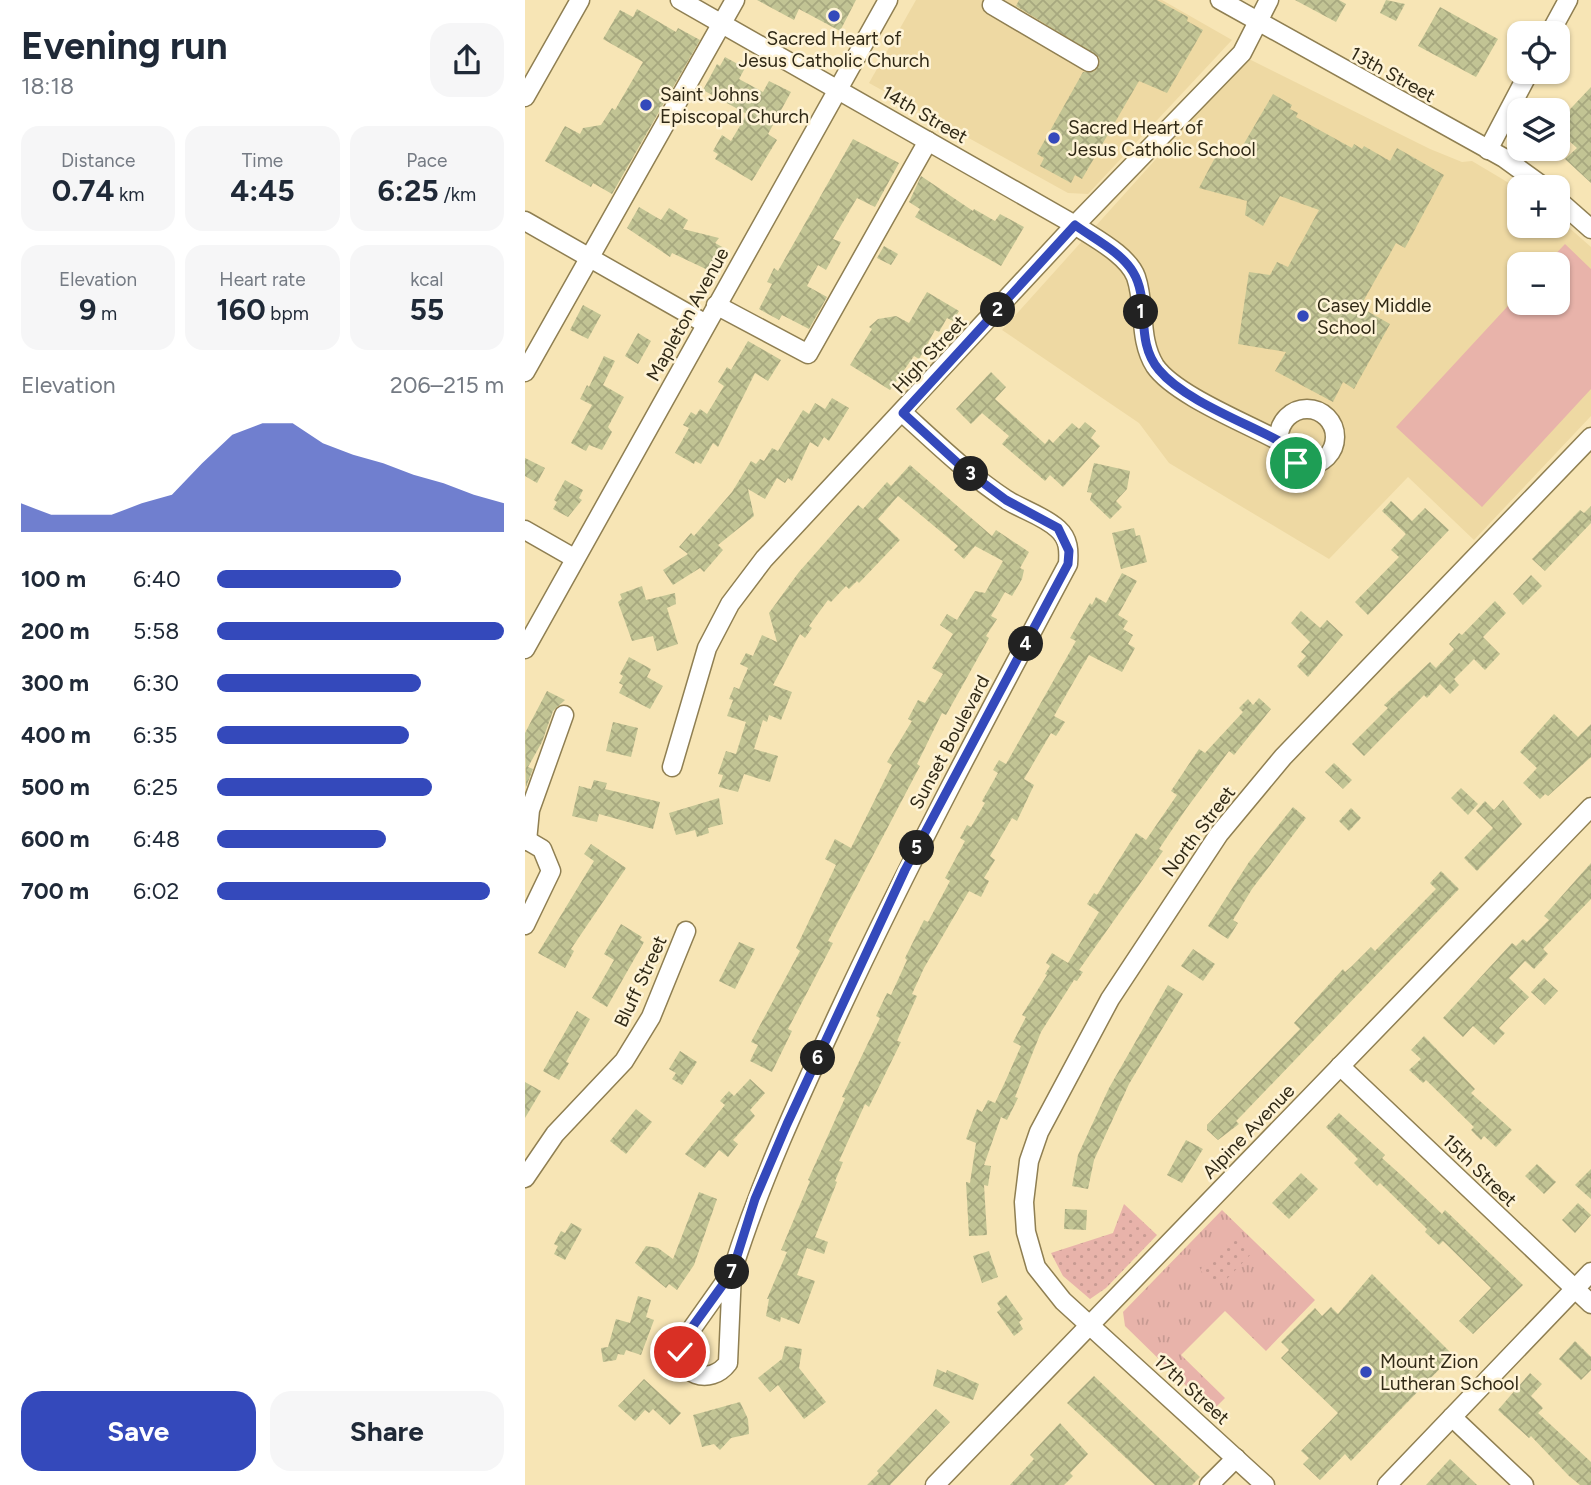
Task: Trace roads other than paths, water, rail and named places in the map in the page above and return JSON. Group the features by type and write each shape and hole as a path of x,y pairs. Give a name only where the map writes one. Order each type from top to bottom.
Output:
{"street":[{"path":"525,97 580,0"},
{"name":"14th Street","path":"680,0 839,88 1075,225 1126,262 1136,276 1147,352 1157,369 1173,385 1279,441"},
{"path":"525,372 735,0"},
{"name":"Mapleton Avenue","path":"525,649 888,0"},
{"name":"13th Street","path":"1220,0 1488,150 1526,175"},
{"name":"High Street","path":"672,767 703,661 730,604 764,559 903,413 1075,225 1242,53 1269,0"},
{"path":"1557,21 1568,0"},
{"path":"992,5 1090,62"},
{"path":"1488,150 1523,84"},
{"path":"716,305 807,354 929,141"},
{"path":"1570,210 1591,229"},
{"path":"525,221 706,324"},
{"name":"Sunset Boulevard","path":"732,1272 681,1344 682,1361 692,1373 699,1376 716,1375 728,1363 732,1272 755,1199 787,1124 905,870 1068,564 1069,551 1058,528 1006,500 962,467 903,413"},
{"name":"North Street","path":"1089,1324 1063,1301 1036,1267 1026,1232 1024,1202 1029,1161 1039,1132 1110,999 1219,834 1283,757 1591,437"},
{"path":"525,530 575,558"},
{"path":"525,925 551,871 531,843 530,810 564,715"},
{"name":"Alpine Avenue","path":"935,1485 1591,807"},
{"name":"Bluff Street","path":"525,1178 532,1151 555,1134 624,1061 651,1017 686,931"},
{"name":"15th Street","path":"1341,1066 1591,1304"},
{"path":"1387,1485 1591,1272"},
{"name":"17th Street","path":"1089,1324 1265,1485"},
{"path":"1452,1417 1524,1485"},
{"path":"1209,1485 1236,1458"}],"place":[{"name":"Sacred Heart of Jesus Catholic Church","path":"834,16"},
{"name":"Saint Johns Episcopal Church","path":"646,105"},
{"name":"Sacred Heart of Jesus Catholic School","path":"1054,138"},
{"name":"Casey Middle School","path":"1303,316"},
{"name":"Mount Zion Lutheran School","path":"1366,1372"}]}
